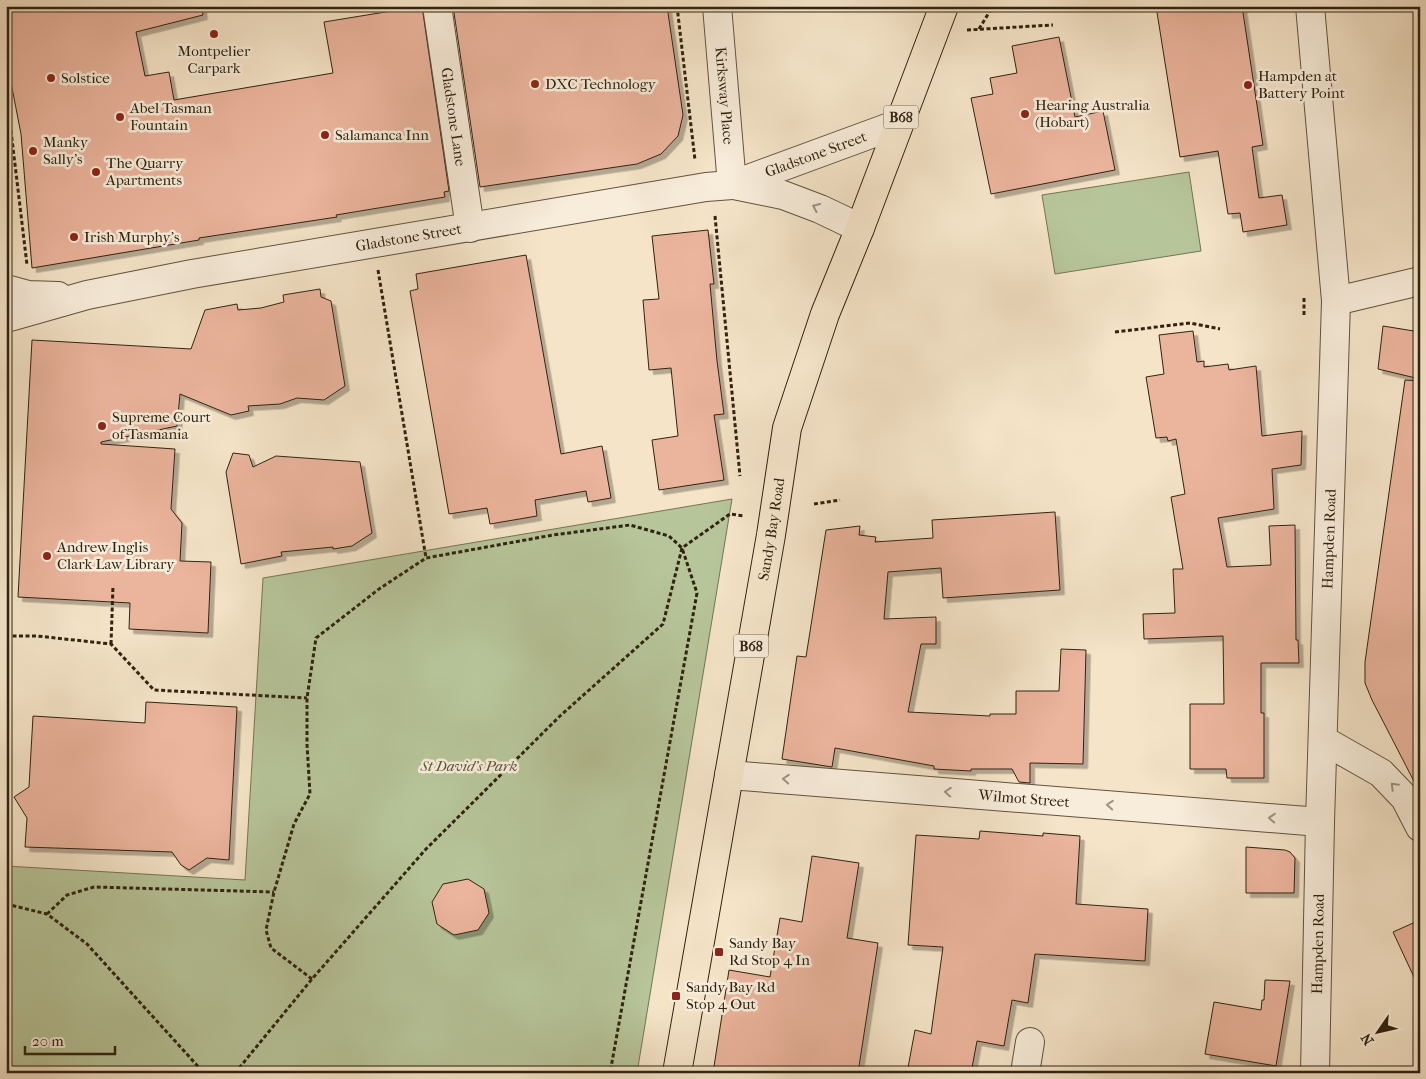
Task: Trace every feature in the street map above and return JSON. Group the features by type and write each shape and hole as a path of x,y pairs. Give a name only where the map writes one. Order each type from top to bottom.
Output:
{"main road":[{"name":"Sandy Bay Road","path":"677,1073 787,428 825,314 860,228 944,6"}],"street":[{"name":"Gladstone Lane","path":"437,6 460,103 470,228"},
{"name":"Kirksway Place","path":"717,6 732,185"},
{"name":"Hampden Road","path":"1310,6 1336,301 1320,822 1315,1073"},
{"name":"Gladstone Street","path":"6,318 87,296 192,274 732,185 898,124"},
{"name":"Gladstone Street","path":"732,185 783,195 820,209 860,228"},
{"path":"1336,301 1420,281"},
{"name":"Gladstone Street","path":"6,289 45,297 87,296"},
{"path":"1323,740 1381,773 1405,798 1420,827"},
{"name":"Wilmot Street","path":"729,775 1320,822"},
{"path":"1025,1073 1030,1042"}],"path":[{"path":"677,6 696,160"},
{"path":"979,29 993,6"},
{"path":"934,32 1053,25"},
{"path":"6,105 11,131 27,270"},
{"path":"715,213 740,476"},
{"path":"374,244 426,558"},
{"path":"1115,332 1190,323 1220,329"},
{"path":"814,504 840,500"},
{"path":"235,1073 312,979 426,849 560,716 662,624 682,548 730,514 772,520"},
{"path":"312,979 271,948 266,930 274,892 294,824 310,794 307,698 316,638 379,589 426,558 553,535 630,525 669,536 682,548 697,593 610,1073"},
{"path":"111,644 113,586"},
{"path":"6,636 37,636 111,644 154,690 307,698"},
{"path":"47,914 66,895 94,887 274,892"},
{"path":"6,904 47,914 87,944 204,1073"}],"green space":[{"path":"1189,172 1201,251 1055,274 1042,195"},
{"name":"St David's Park","path":"732,499 637,1073 6,1073 6,866 245,880 263,578"}],"building":[{"path":"6,6 202,6 203,15 136,32 145,76 169,72 174,100 333,73 324,22 422,6 449,191 444,192 445,197 336,215 337,217 199,238 199,240 32,268 21,134 6,57"},
{"path":"453,6 667,6 683,115 678,136 661,154 637,164 480,187"},
{"path":"1156,6 1242,6 1263,145 1252,147 1259,198 1282,195 1287,225 1243,232 1240,213 1228,214 1218,151 1180,157"},
{"name":"Hearing Australia (Hobart)","path":"1059,37 1075,117 1103,111 1115,170 991,194 971,98 993,94 990,78 1017,73 1012,46"},
{"path":"708,230 714,284 710,284 724,414 714,415 724,480 659,490 652,440 678,436 671,368 649,370 643,300 659,299 652,236"},
{"path":"526,255 561,454 602,446 611,498 588,502 586,491 535,500 537,516 490,524 487,508 449,514 410,291 418,289 416,274"},
{"name":"Supreme Court of Tasmania","path":"320,289 321,297 331,301 345,386 324,400 297,398 280,404 248,406 249,411 231,415 180,394 177,426 101,442 101,444 175,449 171,509 182,523 180,561 211,562 208,633 129,629 130,603 18,597 32,340 191,349 205,310 237,304 238,310 261,308 284,302 283,295"},
{"path":"1383,326 1420,332 1420,379 1378,369"},
{"path":"1193,331 1197,362 1204,361 1204,367 1228,364 1229,370 1256,366 1262,436 1302,431 1301,465 1272,469 1274,509 1218,518 1227,567 1271,565 1269,526 1295,525 1296,640 1298,640 1299,663 1261,663 1261,713 1264,713 1264,778 1227,778 1226,769 1190,769 1190,704 1224,704 1223,636 1144,639 1143,614 1175,613 1173,569 1183,569 1171,497 1185,494 1176,439 1168,441 1167,437 1156,438 1146,377 1164,374 1159,335"},
{"path":"1405,380 1420,381 1420,793 1365,683 1365,662"},
{"path":"233,453 249,455 253,467 276,456 360,462 372,533 352,546 281,552 282,556 241,564 226,472"},
{"path":"1055,512 1060,590 943,598 941,568 888,572 884,619 936,617 936,644 921,644 908,712 990,716 990,714 1016,714 1016,691 1059,691 1061,649 1086,650 1083,764 1030,763 1030,783 1019,782 1012,769 971,769 971,771 934,769 934,766 835,748 832,767 782,759 797,656 806,657 826,530 860,526 859,535 876,537 875,542 933,538 932,520"},
{"path":"146,702 237,707 229,860 207,858 189,870 181,865 172,852 25,847 27,818 14,797 29,787 33,716 145,723"},
{"path":"980,831 1043,836 1043,833 1080,836 1076,904 1148,909 1145,961 1035,954 1028,1003 1012,1000 1004,1046 977,1041 971,1073 907,1073 915,1030 931,1034 943,947 908,945 916,835 979,839"},
{"path":"1246,847 1290,852 1295,858 1294,893 1246,893"},
{"path":"812,856 859,863 847,938 878,943 858,1073 713,1073 729,970 770,977 780,918 802,922"},
{"path":"468,879 484,889 489,913 478,930 454,935 437,924 432,902 443,884"},
{"path":"1420,920 1420,990 1393,932"},
{"path":"1265,980 1290,981 1276,1066 1205,1054 1214,1002 1261,1010 1262,1000 1264,1000"}],"place":[{"name":"Montpelier Carpark","path":"214,34"},
{"name":"Solstice","path":"51,78"},
{"name":"DXC Technology","path":"535,84"},
{"name":"Hampden at Battery Point","path":"1248,85"},
{"name":"Hearing Australia (Hobart)","path":"1025,114"},
{"name":"Abel Tasman Fountain","path":"120,117"},
{"name":"Salamanca Inn","path":"325,135"},
{"name":"Manky Sally’s","path":"33,151"},
{"name":"The Quarry Apartments","path":"96,172"},
{"name":"Irish Murphy's","path":"74,237"},
{"name":"Supreme Court of Tasmania","path":"102,426"},
{"name":"Andrew Inglis Clark Law Library","path":"47,556"},
{"name":"Sandy Bay Rd Stop 4 In","path":"719,952"},
{"name":"Sandy Bay Rd Stop 4 Out","path":"676,996"}]}
